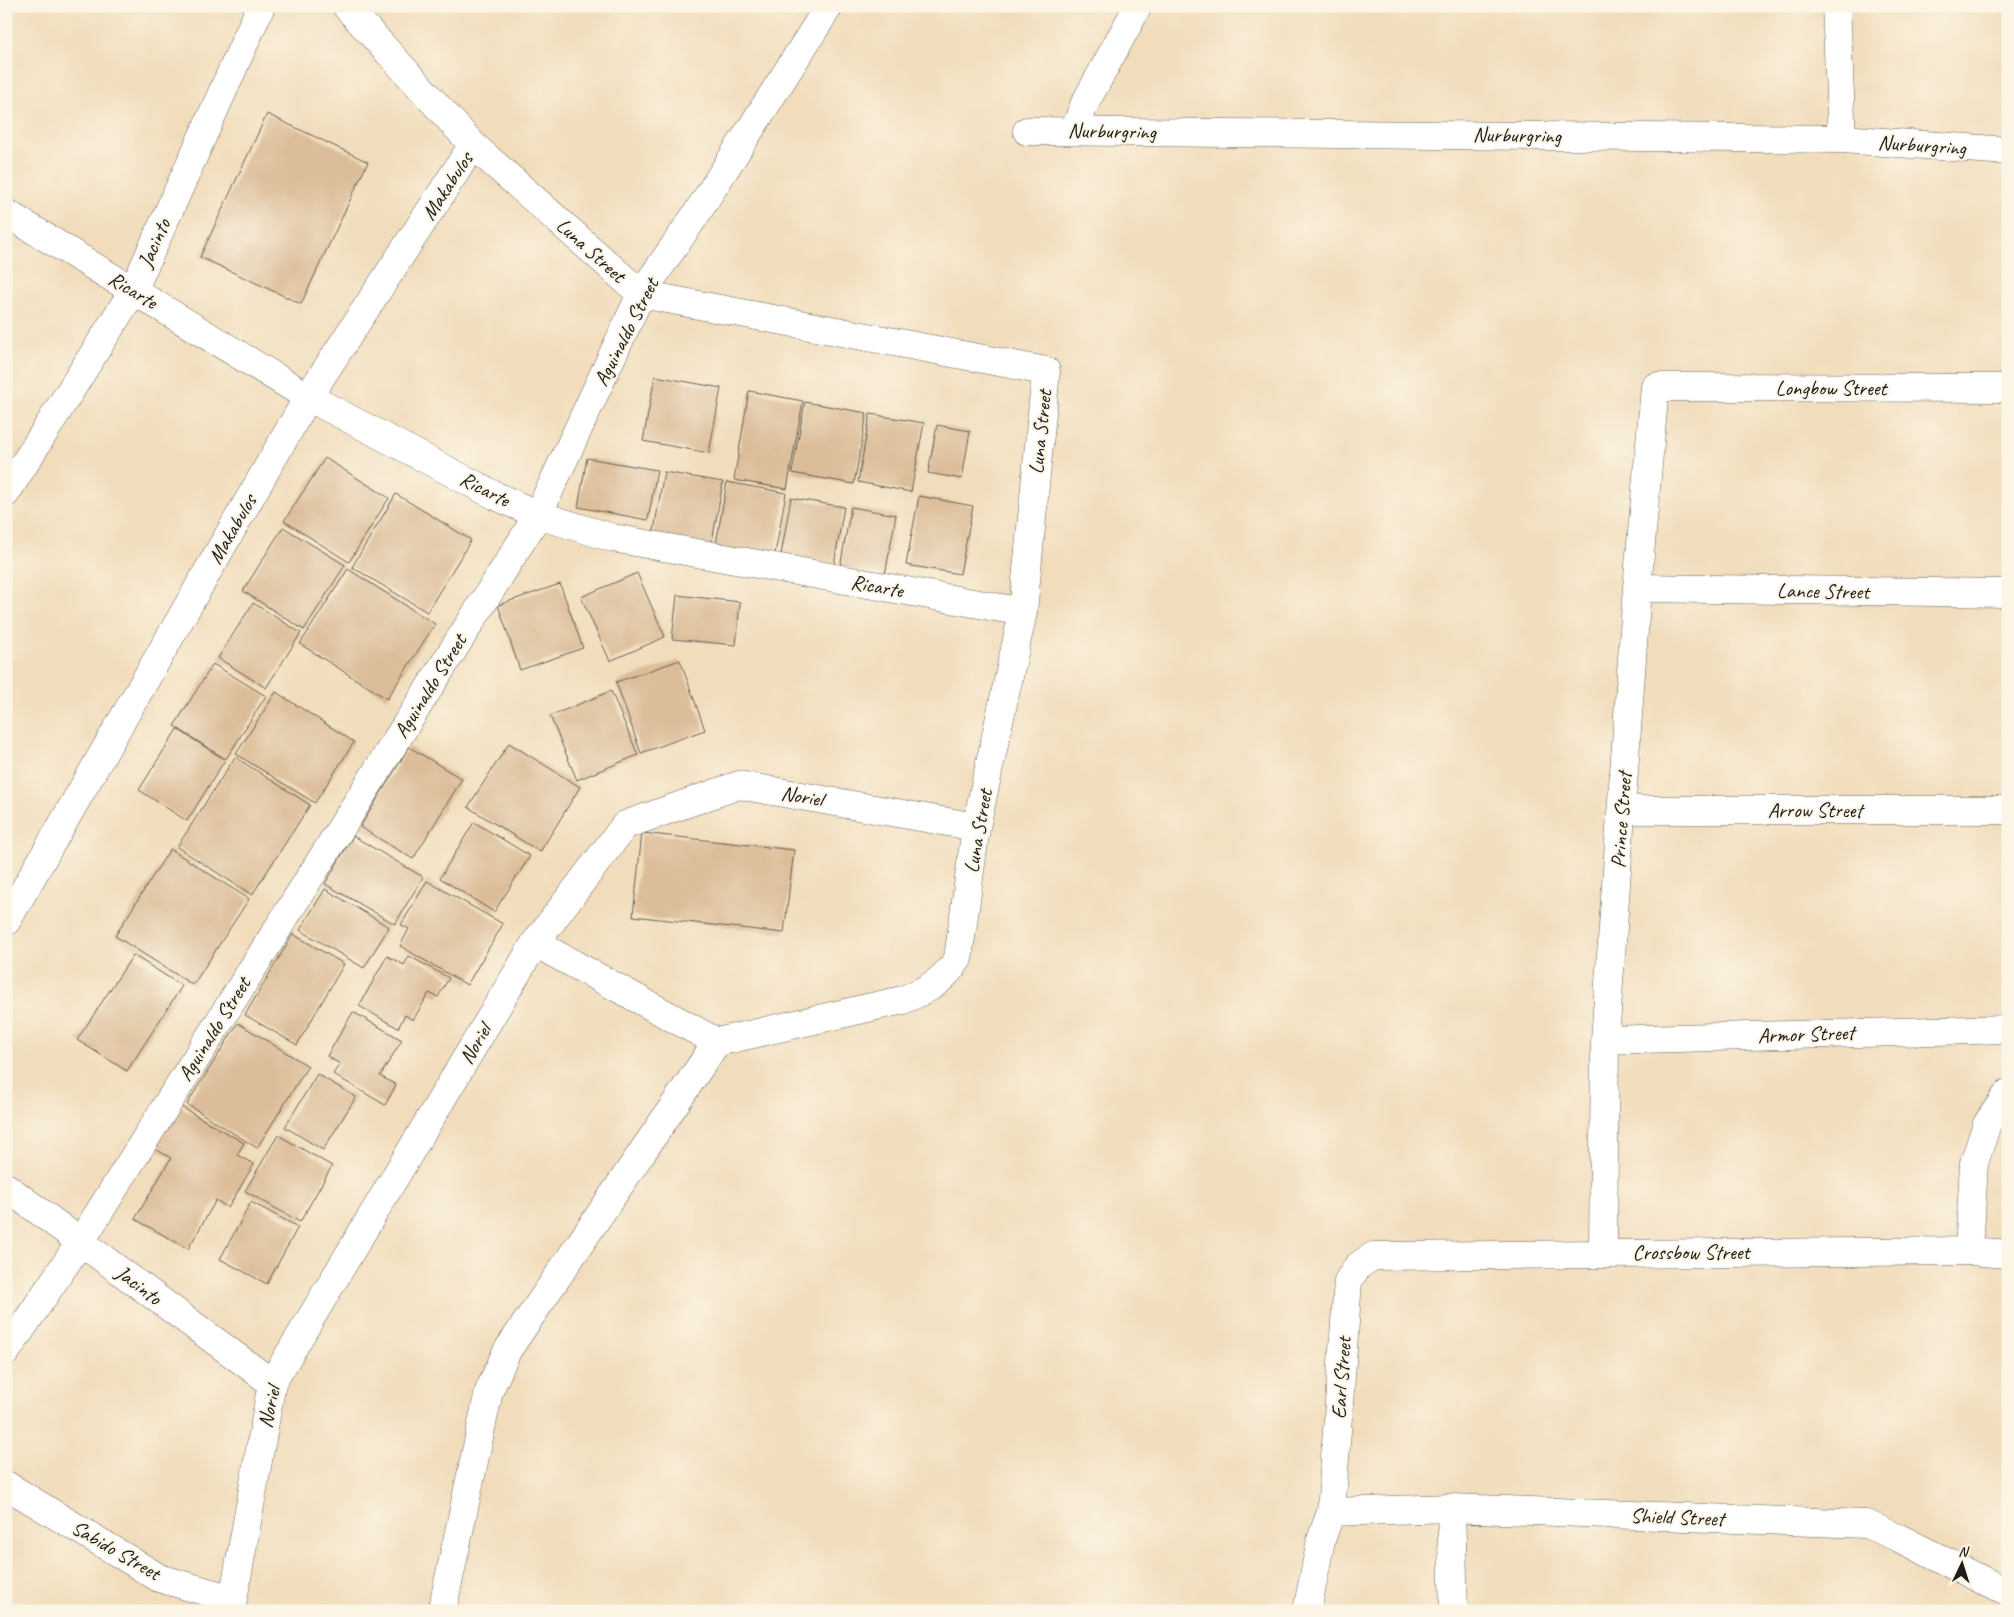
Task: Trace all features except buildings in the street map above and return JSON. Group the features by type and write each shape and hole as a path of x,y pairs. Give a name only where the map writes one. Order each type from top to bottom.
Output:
{"street":[{"name":"Jacinto","path":"9,482 133,291 261,6"},
{"name":"Luna Street","path":"346,6 474,145 641,294 1046,371 1023,612 976,827 958,960 948,973 931,988 903,1000 717,1042"},
{"name":"Aguinaldo Street","path":"6,1352 81,1241 538,515 641,294 697,213 829,6"},
{"path":"1074,130 1084,105 1138,6"},
{"path":"1836,6 1842,139"},
{"name":"Nurburgring","path":"1027,130 1842,139 2008,151"},
{"name":"Makabulos","path":"6,922 308,397 474,145"},
{"name":"Ricarte","path":"6,213 308,397 496,496 538,515 613,538 1023,612"},
{"name":"Longbow Street","path":"1655,387 2008,388"},
{"name":"Prince Street","path":"1604,1252 1605,1040 1637,588 1655,387"},
{"name":"Lance Street","path":"1637,588 2008,593"},
{"name":"Noriel","path":"232,1605 272,1383 536,943 625,825 739,784 976,827"},
{"name":"Arrow Street","path":"1622,810 2008,810"},
{"path":"442,1611 489,1392 507,1351 717,1042 536,943"},
{"name":"Armor Street","path":"1605,1040 2008,1028"},
{"path":"1968,1250 1974,1163 1986,1124 2008,1093"},
{"name":"Jacinto","path":"6,1187 272,1383"},
{"name":"Crossbow Street","path":"1373,1256 1604,1252 1968,1250 2008,1254"},
{"name":"Earl Street","path":"1307,1611 1321,1540 1331,1512 1348,1281 1358,1266 1373,1256"},
{"name":"Sabido Street","path":"6,1485 159,1578 232,1605"},
{"path":"1451,1508 1454,1611"},
{"name":"Shield Street","path":"1331,1512 1451,1508 1866,1524 1897,1537 2008,1593"}]}
